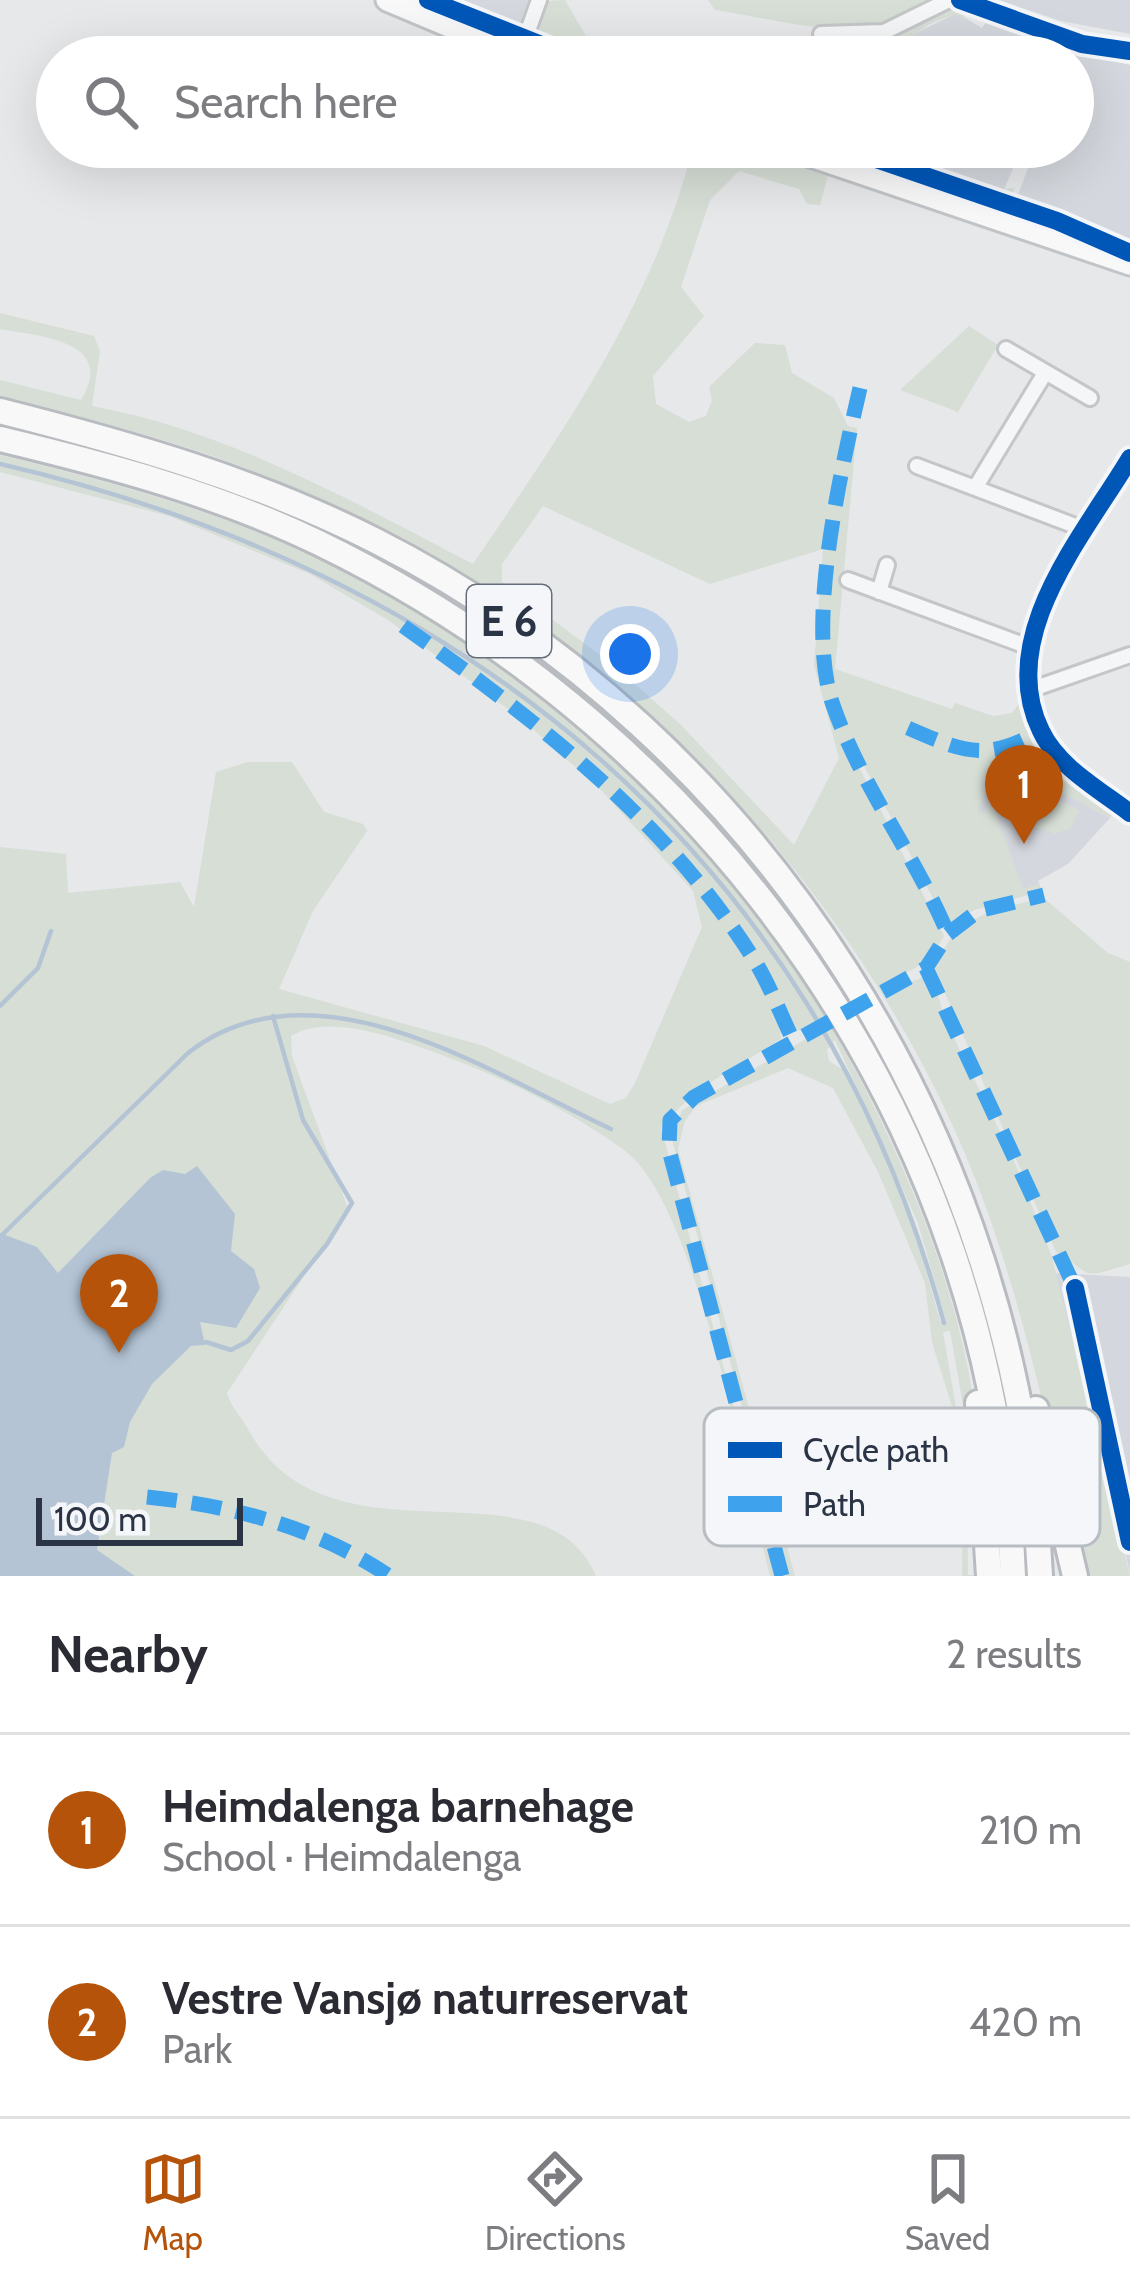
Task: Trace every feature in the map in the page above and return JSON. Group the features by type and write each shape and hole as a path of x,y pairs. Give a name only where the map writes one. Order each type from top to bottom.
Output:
{"highway":[{"name":"E 6","path":"0,411 213,471 379,542 503,617 643,728 752,841 863,993 942,1148 997,1301 1020,1408"},
{"name":"E 6","path":"0,439 156,480 315,541 477,632 607,732 741,869 823,980 904,1129 947,1232 972,1311 992,1408"},
{"name":"E 6","path":"997,1301 1015,1328 1034,1408"},
{"name":"E 6","path":"972,1311 980,1408"},
{"name":"E 6","path":"988,1546 988,1576"},
{"name":"E 6","path":"1011,1546 1013,1576"},
{"name":"E 6","path":"1037,1546 1040,1576"},
{"name":"E 6","path":"1068,1546 1075,1576"}],"main road":[{"path":"387,0 473,36"},
{"path":"846,168 1130,264"},
{"path":"993,218 1130,278"}],"street":[{"path":"527,36 539,0"},
{"path":"821,34 884,32 949,0"},
{"path":"960,0 1060,36"},
{"path":"1094,46 1130,50"},
{"path":"1006,349 1090,398"},
{"path":"975,488 1045,373"},
{"path":"1130,458 1035,625 1029,647 1030,690 1040,731 1060,758 1130,813"},
{"path":"917,466 1086,530"},
{"path":"879,592 887,565"},
{"path":"848,580 1029,647"},
{"path":"1030,690 1130,655"},
{"path":"1075,1288 1130,1542"}],"shaded area":[{"path":"433,0 458,0 513,22 518,31"},
{"path":"458,0 528,0 519,27"},
{"path":"565,0 586,36 537,36 548,1"},
{"path":"708,0 932,0 910,16 857,29 798,25 715,10"},
{"path":"999,0 1130,0 1130,34 1061,21"},
{"path":"951,6 965,10 963,19 956,14 914,36 898,33"},
{"path":"957,13 982,28 986,22 1028,36 910,36"},
{"path":"1094,56 1130,65 1130,248 1015,203 1028,168 1094,168"},
{"path":"687,168 808,168 828,175 820,205 807,204 799,189 739,171 710,200 681,287 704,316 653,376 656,404 689,422 706,416 712,400 709,387 755,343 785,345 792,373 834,398 848,426 857,428 835,669 952,709 955,703 993,716 1012,713 1021,701 1036,736 1056,765 1113,813 1110,818 1001,762 977,811 984,814 998,786 1008,785 1013,801 1000,799 994,808 1023,889 1038,884 1042,891 973,910 949,929 860,758 855,759 944,936 931,959 897,978 902,985 924,977 935,984 945,1020 1013,1158 1052,1257 1089,1408 1044,1408 1009,1278 969,1163 886,999 817,898 738,804 651,718 557,640 455,571 348,512 235,464 0,397 0,380 81,400 90,380 89,365 81,353 52,339 0,329 0,313 94,336 100,351 92,406 142,417 240,450 473,564 602,365 654,260","holes":["543,506 710,584 823,549 814,665 839,758 794,845 681,725 612,664 502,582 502,564"]},
{"path":"878,168 892,168 1002,206"},
{"path":"909,168 992,190 1015,188 1009,199"},
{"path":"928,168 1013,168 1003,192"},
{"path":"969,326 998,345 958,412 900,390"},
{"path":"0,421 219,483 347,539 408,572 523,648 683,782 677,785 592,707 500,634 401,571 296,523 0,429"},
{"path":"0,455 213,516 336,567 430,619 518,678 599,744 674,817 742,896 802,981 856,1072 903,1169 944,1277 975,1408 964,1408 950,1331 943,1332 956,1408 952,1408 932,1342 925,1283 878,1172 833,1088 788,1068 696,1106 685,1121 678,1149 749,1408 742,1408 672,1139 682,1110 813,1035 809,1027 795,1031 787,1019 780,1022 781,1039 696,1091 661,1127 734,1408 674,1226 650,1180 624,1150 512,1084 464,1063 385,1035 344,1027 307,1029 291,1036 292,1056 348,1209 227,1393 231,1403 285,1474 330,1498 381,1508 485,1514 531,1522 569,1540 596,1576 0,1576 0,847 66,854 68,893 180,882 194,907 216,772 248,762 292,762 324,812 363,824 367,831 313,911 279,989 484,1046 610,1104 626,1098 635,1083 702,927 693,891 602,791 524,721 388,620 310,574 169,516 0,472","holes":["835,1040 918,1223 946,1321 940,1321 911,1216 855,1088 844,1070 829,1061 827,1050"]},
{"path":"1001,761 1110,818 1068,864 1038,881 1042,891 973,910 949,929 976,811"},
{"path":"1061,801 1080,811 1070,829 1055,834 1034,827"},
{"path":"726,826 813,935 929,1138 1001,1352 1008,1408 1001,1408 968,1272 934,1178 892,1088 842,1000 720,831"},
{"path":"1045,899 1108,953 1130,962 1130,1264 1094,1274 1056,1252 935,970 942,952 964,927 993,911"},
{"path":"1054,1273 1130,1277 1130,1573 1100,1444 1100,1408 1091,1408"},
{"path":"1100,1453 1130,1576 1082,1576 1075,1546 1100,1546"},
{"path":"763,1546 770,1546 778,1576 770,1576"},
{"path":"778,1546 787,1546 795,1576 786,1576"},
{"path":"962,1546 968,1546 968,1575 974,1575 974,1546 980,1546 978,1576 962,1576"},
{"path":"1020,1546 1027,1546 1031,1576 1023,1576"}],"water":[{"path":"197,1166 235,1214 231,1251 254,1269 260,1288 236,1328 200,1322 205,1345 191,1346 152,1384 130,1422 124,1447 112,1453 97,1550 135,1576 0,1576 0,1233 37,1247 58,1273 150,1178 163,1170 185,1174"}],"waterway":[{"path":"0,464 168,512 325,577 469,659 598,757 712,873 808,1006 886,1156 944,1323"},
{"path":"0,1006 38,968 51,931"},
{"path":"2,1235 188,1053 237,1026 291,1015 346,1019 402,1033 611,1129"},
{"path":"206,1342 231,1350 248,1341 327,1244 352,1203 303,1120 273,1016"}],"marked path":[{"path":"860,388 829,547 825,672 833,705 858,764 948,934"},
{"path":"403,626 548,735 639,817 680,861 753,958 793,1040"},
{"path":"908,728 974,750 1004,747 1040,731"},
{"path":"737,1408 669,1150 670,1120 694,1097 926,968 948,934 978,911 1044,895"},
{"path":"926,968 1075,1288"},
{"path":"147,1497 211,1506 273,1522 332,1544 389,1576"},
{"path":"774,1546 782,1576"}],"cycle path":[{"path":"428,0 519,36"},
{"path":"960,0 1060,36"},
{"path":"1094,46 1130,51"},
{"path":"902,168 1057,221 1130,253"},
{"path":"1130,458 1051,588 1029,660 1030,695 1048,744 1081,777 1130,813"},
{"path":"1075,1288 1130,1542"}],"place":[{"name":"Heimdalenga barnehage","path":"1024,844"},
{"name":"Vestre Vansjø naturreservat","path":"119,1353"}]}
